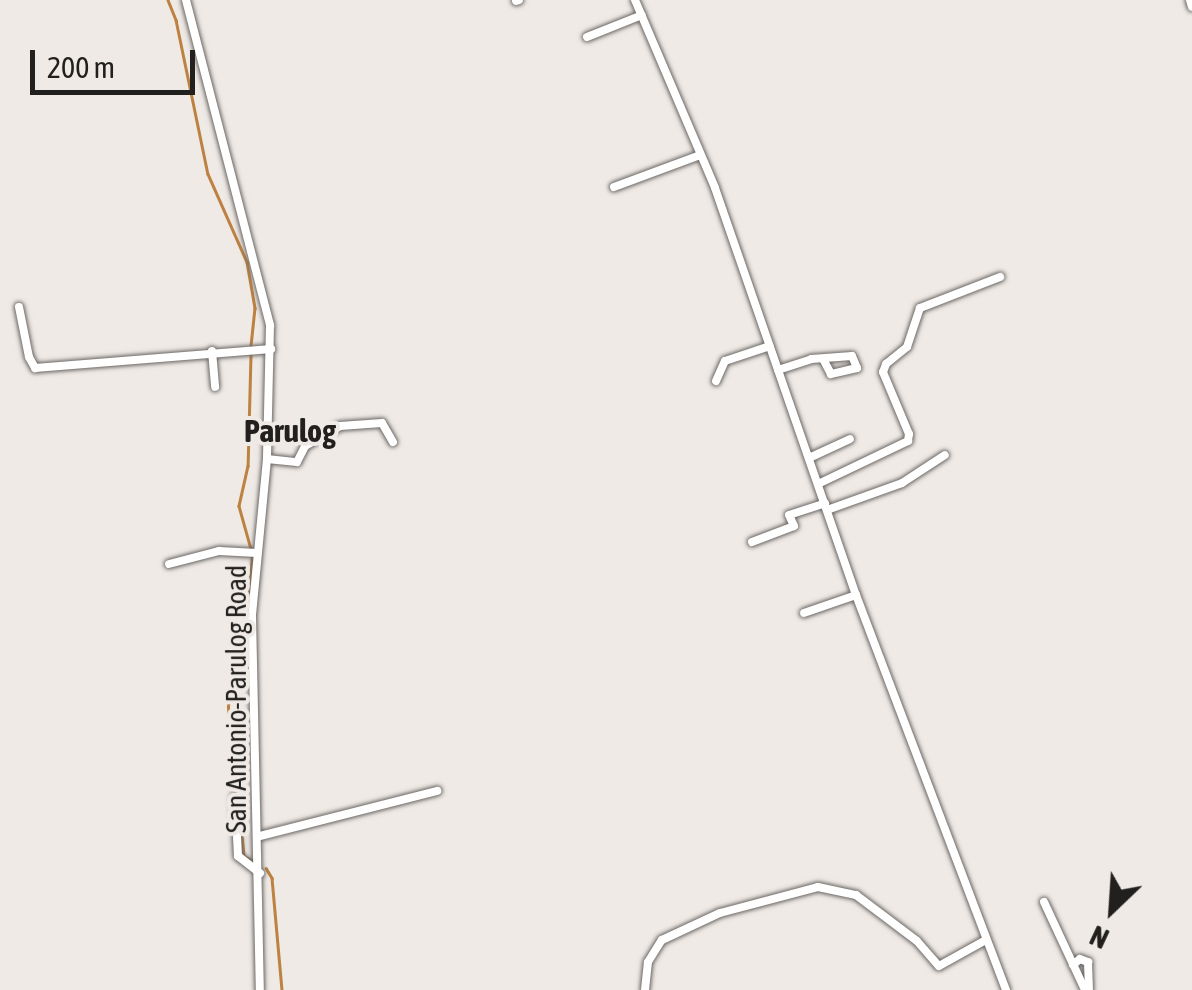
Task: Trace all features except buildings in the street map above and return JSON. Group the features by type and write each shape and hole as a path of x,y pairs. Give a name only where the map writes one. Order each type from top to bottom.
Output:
{"street":[{"name":"San Antonio-Parulog Road","path":"186,0 222,149 256,261 270,349 267,459 254,553 252,616 260,836 260,990"},
{"path":"635,0 700,155 856,595 1006,990"},
{"path":"587,37 642,15"},
{"path":"614,187 700,155"},
{"path":"818,484 908,441 909,434 883,372 886,364 907,347 920,308 1000,278"},
{"path":"19,307 35,368 270,349"},
{"path":"716,381 724,361 770,346"},
{"path":"212,351 215,387"},
{"path":"778,370 822,359"},
{"path":"267,459 297,462 305,446 340,426 382,424 393,442"},
{"path":"809,458 850,439"},
{"path":"752,542 794,526 789,515 902,483 945,455"},
{"path":"170,564 219,551 254,553"},
{"path":"804,613 856,595"},
{"path":"260,836 436,791"},
{"path":"234,797 238,856 260,873"},
{"path":"645,990 648,962 662,940 720,914 818,887 856,895 916,941 939,966 986,940"},
{"path":"1044,902 1087,990"},
{"path":"1072,964 1088,962 1087,990"}],"waterway":[{"path":"168,0 176,20 208,174 247,262 255,308 251,347"},
{"path":"251,355 248,466 239,506 251,549"},
{"path":"235,793 228,707 231,666 246,629 252,556"},
{"path":"239,804 244,856 253,861"},
{"path":"266,868 272,878 282,990"}],"district":[{"name":"Parulog","path":"290,431"}]}
